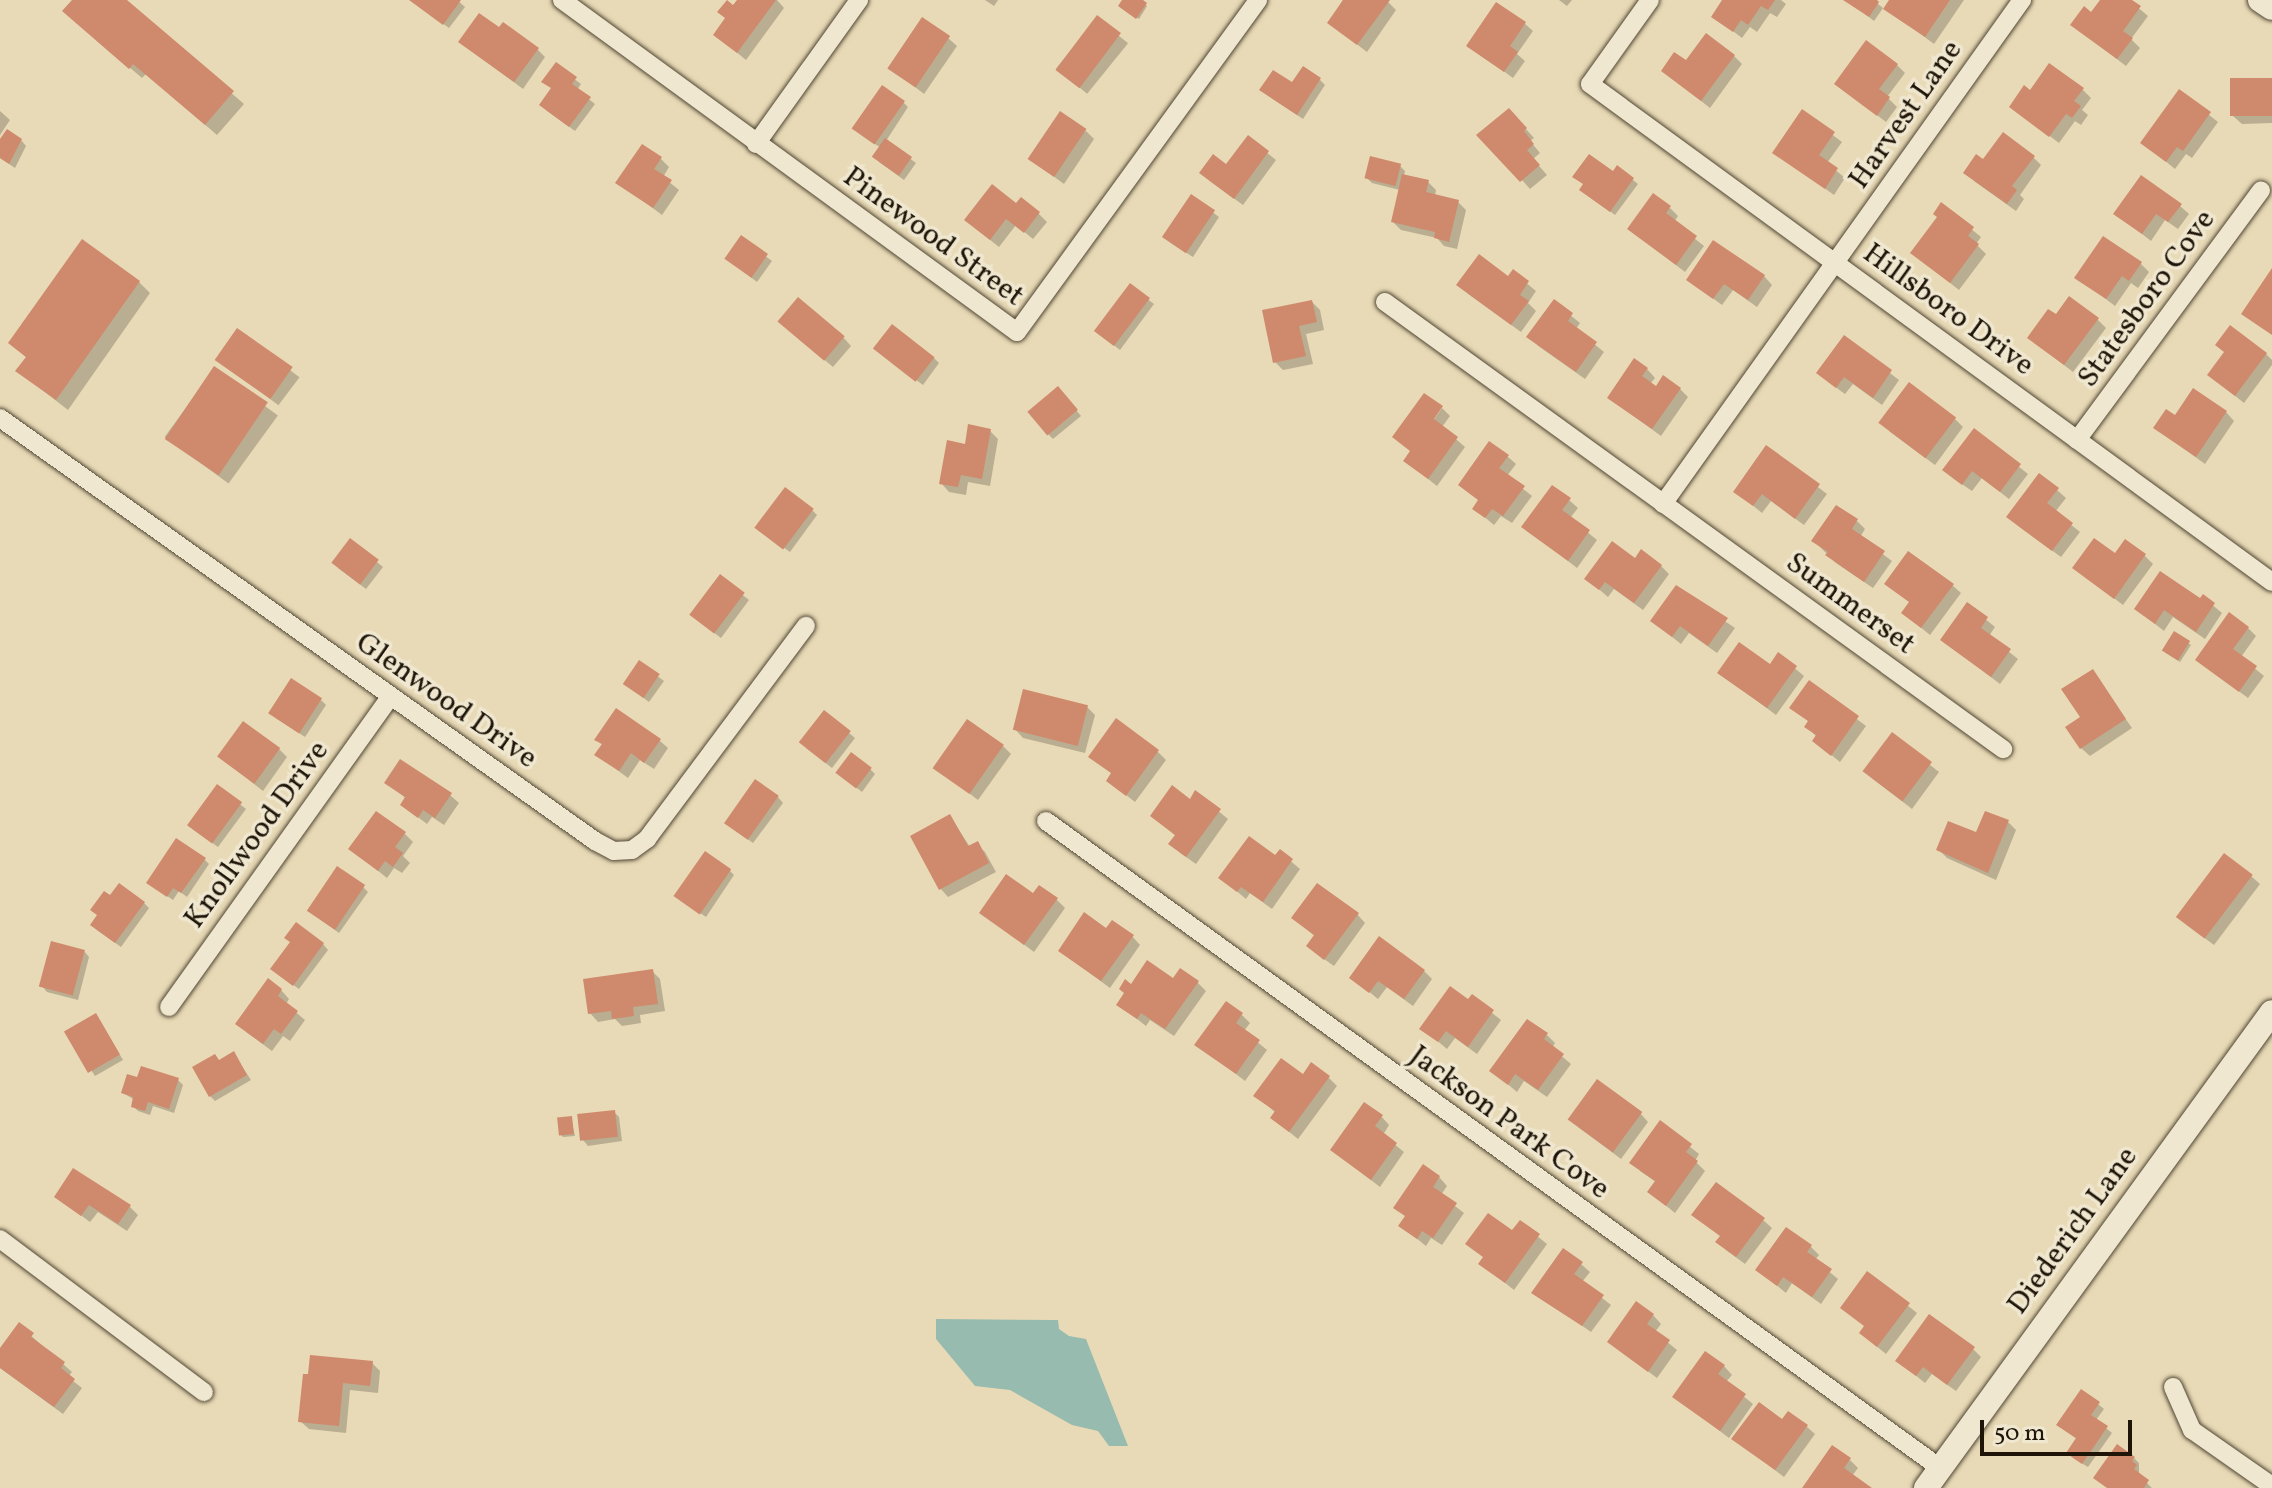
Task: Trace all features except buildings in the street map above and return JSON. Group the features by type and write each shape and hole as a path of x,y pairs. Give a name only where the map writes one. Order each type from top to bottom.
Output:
{"street":[{"name":"Pinewood Street","path":"562,0 1017,332 1258,0"},
{"path":"756,144 859,0"},
{"name":"Hillsboro Drive","path":"1650,0 1590,84 2272,582"},
{"name":"Harvest Lane","path":"1836,263 2022,0"},
{"path":"2260,0 2272,8"},
{"name":"Statesboro Cove","path":"2077,440 2261,190"},
{"path":"1663,504 1836,263"},
{"name":"Summerset","path":"1385,302 2003,749"},
{"name":"Glenwood Drive","path":"0,418 595,841 624,852 647,839 806,626"},
{"name":"Knollwood Drive","path":"169,1007 390,697"},
{"name":"Jackson Park Cove","path":"1046,821 1933,1478"},
{"name":"Diederich Lane","path":"1933,1478 2272,1012"},
{"path":"0,1239 204,1392"},
{"path":"2173,1387 2192,1430 2272,1486"}],"water":[{"path":"936,1319 1058,1320 1059,1329 1069,1336 1086,1339 1128,1446 1109,1446 1098,1431 1072,1425 1010,1390 975,1386 936,1339"}]}
